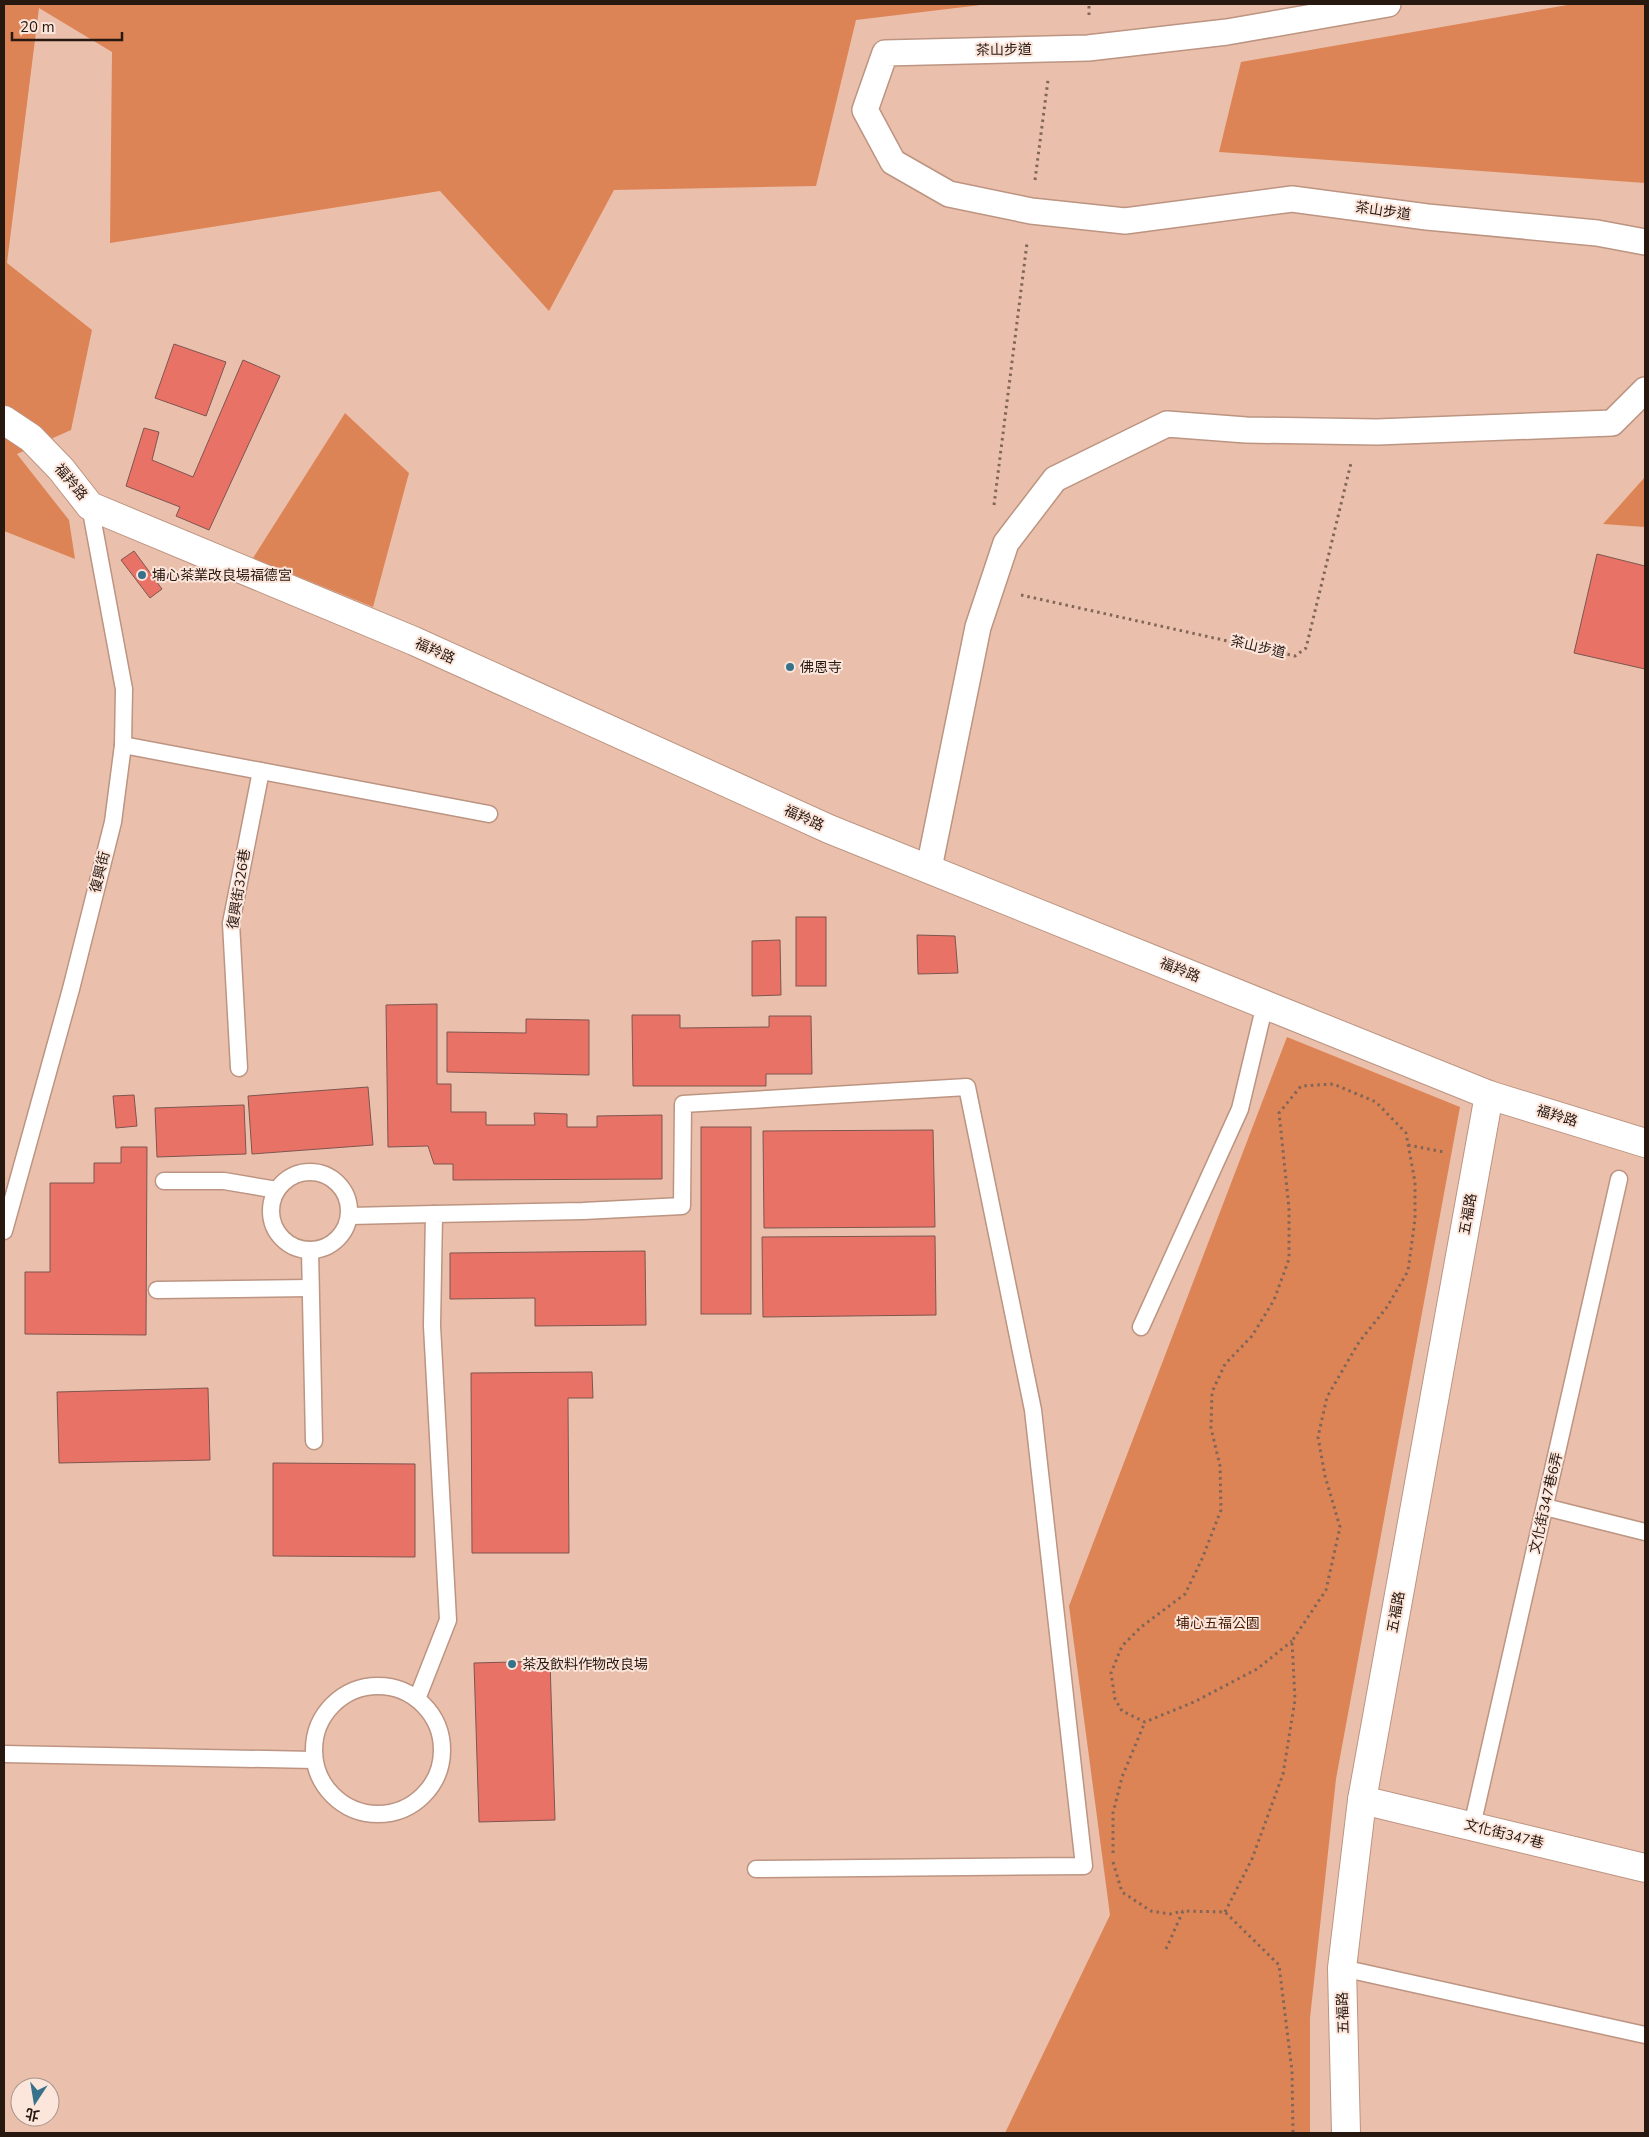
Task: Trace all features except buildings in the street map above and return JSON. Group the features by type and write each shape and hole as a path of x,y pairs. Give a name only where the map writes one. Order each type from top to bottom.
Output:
{"street":[{"name":"茶山步道","path":"1388,4 1227,32 1088,48 885,52 865,110 893,162 949,194 1031,212 1126,221 1292,199 1427,217 1597,233 1645,242"},
{"path":"929,868 978,627 1006,543 1055,479 1167,424 1246,430 1358,432 1612,423 1645,390"},
{"name":"福羚路","path":"4,420 31,438 61,470 90,506 414,641 830,829 1489,1095 1645,1143"},
{"name":"五福路","path":"1346,2133 1342,1968 1362,1800 1489,1095"},
{"name":"文化街347巷","path":"1362,1800 1645,1868"}],"lane":[{"name":"復興街","path":"4,1231 71,989 110,831 123,745 124,689 90,506"},
{"path":"123,745 489,814"},
{"name":"復興街326巷","path":"239,1068 231,923 261,771"},
{"path":"1141,1327 1240,1109 1264,1004"},
{"path":"350,1216 583,1211 682,1206 683,1104 967,1088 1033,1410 1084,1866 756,1869"},
{"path":"310,1171 323,1174 335,1180 344,1190 349,1202 350,1216 346,1228 339,1238 328,1246 310,1250 291,1246 281,1238 274,1228 270,1215 271,1202 277,1190 286,1180 297,1174 310,1171"},
{"name":"文化街347巷6弄","path":"1472,1826 1619,1179"},
{"path":"164,1181 224,1181 277,1190"},
{"path":"417,1698 448,1620 432,1326 434,1214"},
{"path":"310,1250 314,1441"},
{"path":"157,1290 310,1288"},
{"path":"1544,1507 1645,1532"},
{"path":"376,1685 397,1689 417,1698 432,1714 440,1733 442,1753 438,1774 428,1791 412,1805 393,1813 372,1814 352,1808 335,1797 321,1780 314,1760 315,1738 322,1718 336,1701 355,1690 376,1685"},
{"path":"4,1754 314,1760"},
{"path":"1342,1968 1645,2035"}],"path":[{"path":"993,514 1048,77"},
{"name":"茶山步道","path":"991,588 1295,656 1306,648 1358,432"},
{"path":"1145,1722 1122,1711 1115,1699 1111,1673 1122,1646 1141,1627 1185,1594 1202,1559 1221,1510 1220,1466 1211,1428 1212,1392 1224,1364 1252,1336 1274,1300 1290,1259 1289,1208 1280,1113 1301,1086 1333,1084 1376,1102 1406,1133 1415,1182 1415,1219 1408,1271 1387,1306 1359,1342 1327,1397 1318,1437 1325,1476 1340,1527 1326,1590 1292,1641 1257,1669 1194,1702 1145,1722 1122,1777 1113,1814 1113,1861 1122,1892 1151,1911 1170,1914 1183,1911 1225,1912 1279,1965 1292,2070 1293,2133"},
{"path":"1225,1912 1252,1859 1283,1774 1295,1700 1292,1641"},
{"path":"1166,1949 1183,1911"}],"green space":[{"path":"4,4 989,4 856,20 816,186 614,190 549,311 440,191 110,243 112,52 39,8 7,263 92,330 71,430 17,454 69,520 75,559 4,531"},
{"path":"1573,4 1645,4 1645,183 1219,152 1241,62"},
{"path":"345,413 409,473 373,607 253,558"},
{"path":"1645,477 1645,527 1603,524"},
{"name":"埔心五福公園","path":"1287,1037 1460,1107 1336,1779 1310,2018 1310,2133 1005,2133 1110,1915 1069,1606"}],"place":[{"name":"埔心茶業改良場福德宮","path":"142,575"},
{"name":"佛恩寺","path":"790,667"},
{"name":"茶及飲料作物改良場","path":"512,1664"}]}
